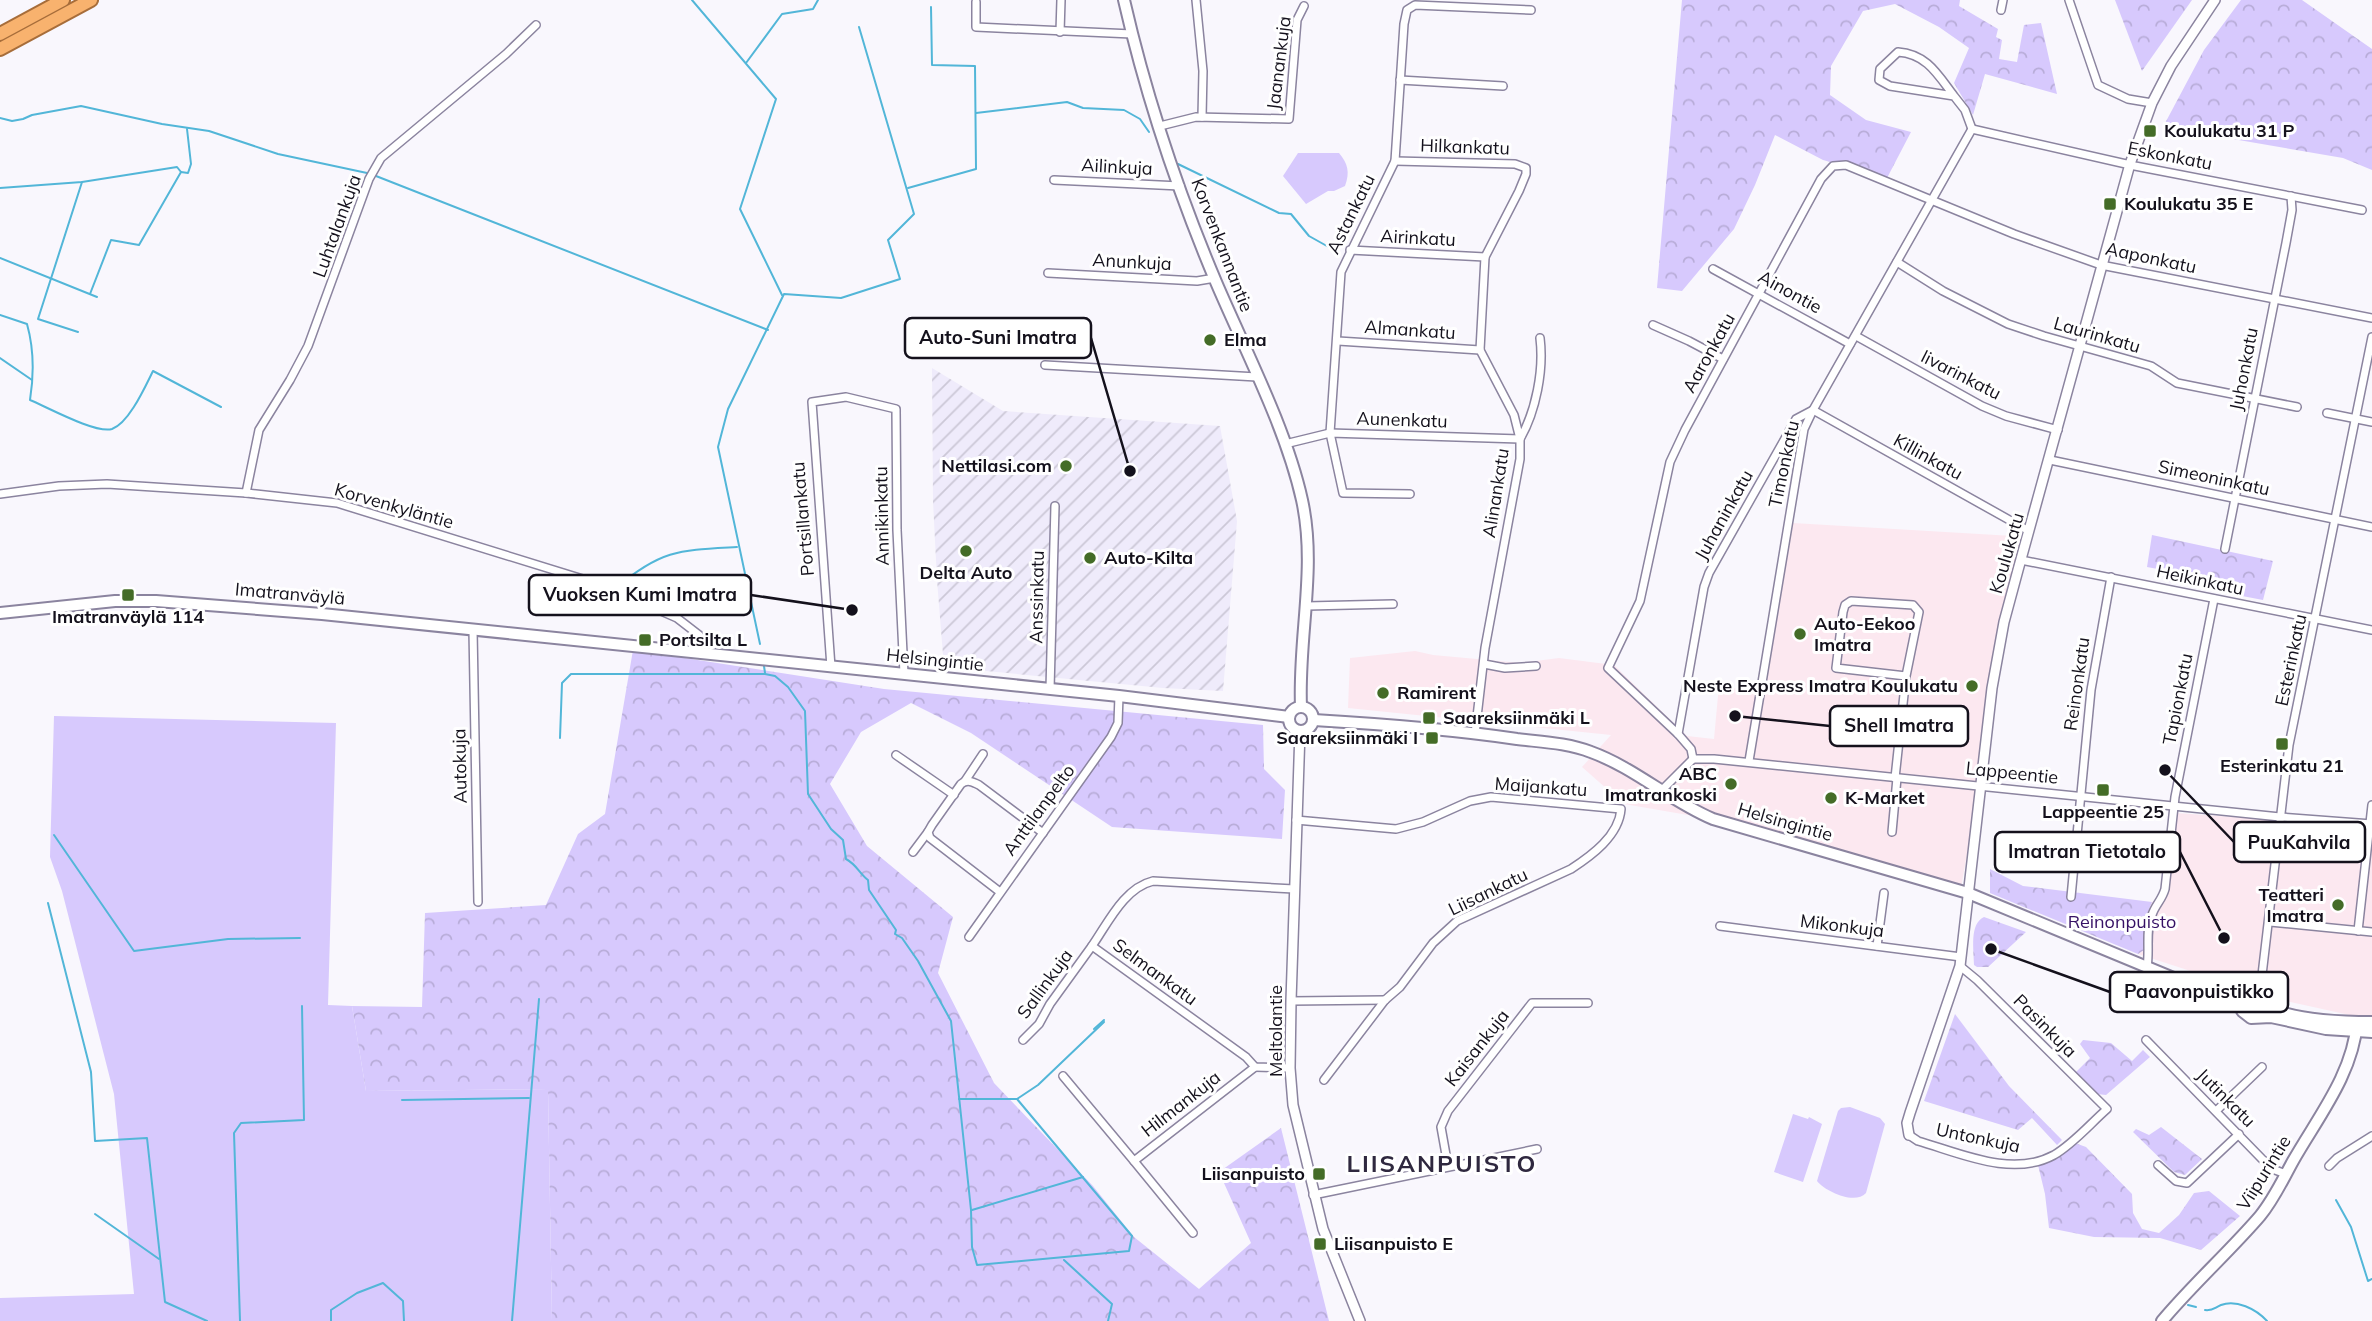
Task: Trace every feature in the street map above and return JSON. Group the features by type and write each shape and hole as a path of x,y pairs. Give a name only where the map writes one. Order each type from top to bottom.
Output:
{"highway":[{"path":"0,34 63,0"},
{"path":"0,49 91,0"}],"main road":[{"name":"Korvenkannantie","path":"1124,0 1132,34 1180,186 1214,278 1285,444 1298,482 1306,525 1307,606 1301,706"},
{"name":"Imatranväylä","path":"0,613 115,601 156,601 322,614 577,641"},
{"name":"Helsingintie","path":"577,641 1119,696 1289,717"},
{"path":"1301,706 1310,710 1314,720 1309,728 1300,731 1291,726 1289,717 1293,709 1301,706"},
{"name":"Helsingintie","path":"1314,720 1475,734 1588,750 1623,766 1694,811 1741,828 1968,893 2241,1003"},
{"path":"2372,1022 2357,1027 2326,1029 2271,1017 2251,1018 2245,1014 2241,1003 2247,993 2259,992 2277,1010 2357,1027 2372,1032"},
{"path":"2259,1017 2265,1013 2268,1003"},
{"name":"Viipurintie","path":"2162,1321 2202,1275 2262,1214 2347,1066 2357,1027"}],"street":[{"path":"1060,32 1061,0"},
{"path":"1196,0 1203,71 1202,117"},
{"path":"2001,10 2003,0"},
{"path":"2069,0 2098,85 2128,99 2152,103"},
{"name":"Koulukatu","path":"1909,1135 1907,1129 1910,1113 1960,961 1997,662 2004,622 2028,531 2050,460 2130,164 2152,103 2171,66 2215,0"},
{"path":"976,2 976,27 1132,34"},
{"name":"Astankatu","path":"1410,494 1343,493 1330,433 1341,272 1395,161 1407,10 1415,5 1531,10"},
{"name":"Jaanankuja","path":"1160,127 1202,117 1289,119 1297,20 1304,6"},
{"name":"Luhtalankuja","path":"246,493 259,430 308,346 369,179 381,158 506,54 536,25"},
{"path":"1954,96 1890,86 1879,80 1880,69 1898,52 1913,53 1933,67 1965,110 1972,129"},
{"path":"1400,80 1503,86"},
{"name":"Eskonkatu","path":"1972,129 2130,164 2362,210"},
{"name":"Timonkatu","path":"1749,761 1804,429 1972,129"},
{"name":"Hilkankatu","path":"1395,161 1516,164 1526,167 1527,174 1485,257"},
{"name":"Aaronkatu","path":"1678,734 1608,668 1640,601 1670,462 1821,179 1833,166 1846,165 1932,200"},
{"name":"Ailinkuja","path":"1054,180 1180,186"},
{"name":"Juhonkatu","path":"2225,548 2292,210 2291,196"},
{"name":"Aaponkatu","path":"1932,200 2014,234 2101,265 2372,318"},
{"name":"Airinkatu","path":"1350,250 1485,257"},
{"path":"1480,350 1485,257"},
{"name":"Laurinkatu","path":"1897,262 1943,291 2008,324 2151,366 2177,383 2297,407"},
{"name":"Ainontie","path":"1713,269 1850,344"},
{"name":"Anunkuja","path":"1048,273 1197,281 1214,278"},
{"path":"1653,325 1723,359"},
{"name":"Iivarinkatu","path":"1856,336 1982,406 2006,416 2058,430"},
{"name":"Esterinkatu","path":"2259,992 2270,922 2289,745 2372,337"},
{"path":"1520,439 1530,421 1535,396 1542,353 1540,338"},
{"name":"Almankatu","path":"1338,341 1480,350"},
{"name":"Alinankatu","path":"1475,734 1484,664 1520,459 1520,439 1514,415 1480,350"},
{"path":"1045,365 1256,377"},
{"name":"Portsillankatu","path":"831,667 812,402 846,397"},
{"name":"Annikinkatu","path":"846,397 896,409 897,530 904,674"},
{"name":"Killinkatu","path":"1813,410 2028,531"},
{"name":"Juhaninkatu","path":"1678,734 1709,573 1796,419 1813,410"},
{"path":"2328,413 2372,422"},
{"name":"Aunenkatu","path":"1285,444 1330,433 1520,439"},
{"name":"Simeoninkatu","path":"2050,460 2372,527"},
{"name":"Korvenkyläntie","path":"0,494 59,486 107,484 246,493 337,503 599,584 677,618 701,639 701,654"},
{"name":"Anssinkatu","path":"1050,689 1055,506"},
{"name":"Heikinkatu","path":"2021,560 2372,631"},
{"name":"Reinonkatu","path":"2071,897 2099,634 2111,577"},
{"name":"Tapionkatu","path":"2147,967 2151,915 2161,901 2165,889 2174,806 2214,599"},
{"path":"1892,832 1906,676 1919,612 1918,608 1905,604 1851,601 1843,612 1836,668 1906,676"},
{"path":"1307,606 1394,604"},
{"name":"Autokuja","path":"473,630 478,902"},
{"path":"1484,664 1505,668 1536,666"},
{"name":"Anttilanpelto","path":"969,937 1115,729 1119,696"},
{"name":"Meltolantie","path":"1300,731 1291,1001 1290,1068 1293,1105 1324,1232 1360,1321"},
{"path":"1661,791 1693,759 1691,749 1678,734"},
{"path":"913,852 983,754"},
{"path":"896,755 954,795"},
{"name":"Lappeentie","path":"1693,759 1749,761 2280,817 2371,824"},
{"path":"965,781 979,785 1043,832"},
{"name":"Maijankatu","path":"1296,820 1396,828 1423,822 1469,801 1491,797 1621,809"},
{"path":"2358,930 2372,805"},
{"name":"Liisankatu","path":"1324,1080 1385,1000 1400,988 1433,943 1457,921 1571,869 1588,858 1610,836 1618,822 1621,809"},
{"path":"929,832 933,842 1000,892"},
{"name":"Selmankatu","path":"1255,1067 1237,1050 1092,946 1125,898 1141,884 1153,881 1294,889"},
{"path":"1877,946 1884,892"},
{"path":"2270,922 2372,932"},
{"name":"Mikonkuja","path":"1720,926 1877,946 1960,961"},
{"name":"Sallinkuja","path":"1023,1040 1039,1024 1050,1004 1092,946"},
{"name":"Pasinkuja","path":"1960,961 2107,1109"},
{"path":"1291,1001 1385,1000"},
{"name":"Kaisankuja","path":"1448,1166 1441,1127 1448,1111 1532,1003 1588,1003"},
{"name":"Jutinkatu","path":"2146,1040 2262,1159 2275,1170 2286,1174"},
{"path":"1255,1067 1290,1068"},
{"name":"Hilmankuja","path":"1193,1233 1134,1161 1255,1067"},
{"path":"2216,1111 2262,1067"},
{"path":"1063,1076 1134,1161"},
{"name":"Untonkuja","path":"1909,1135 1918,1141 1999,1163 2028,1164 2056,1154 2107,1109"},
{"path":"2158,1165 2176,1181 2187,1183 2239,1134"},
{"path":"2329,1166 2341,1155 2372,1136"},
{"path":"1313,1195 1537,1149"},
{"path":"2341,1155 2341,1167"}],"shaded area":[{"path":"932,368 1003,411 1220,426 1237,521 1223,691 1163,688 944,667 933,501"},
{"path":"1793,523 2030,537 2007,625 1961,888 1740,824 1624,804 1582,767 1611,735 1348,708 1350,658 1415,651 1521,663 1559,658 1614,665 1687,736 1714,739 1719,685 1757,692"},
{"path":"2177,813 2372,827 2372,1020 2277,999 2138,954 2144,950 2145,919 2152,902 2168,896"}],"green space":[{"path":"1682,0 1960,0 1959,6 1998,29 1996,37 2002,40 1999,59 2017,62 2024,25 2041,23 2057,94 1985,74 1973,115 1954,83 1969,48 1939,27 1895,4 1863,11 1831,66 1830,95 1866,120 1911,132 1887,178 1823,160 1775,135 1734,229 1682,291 1657,288"},
{"path":"2115,0 2192,0 2142,71"},
{"path":"2241,0 2302,0 2372,49 2372,170 2343,158 2163,127 2204,50"},
{"path":"1298,153 1339,153 1347,168 1345,186 1328,191 1306,204 1283,176"},
{"path":"2152,535 2273,561 2263,600 2164,581 2163,570 2147,567"},
{"path":"633,650 884,689 1263,725 1264,769 1285,790 1282,839 1112,827 971,733 911,703 861,732 830,784 867,846 953,917 938,973 994,1083 1093,1186 1134,1237 1199,1289 1251,1243 1219,1172 1281,1128 1329,1321 552,1321 548,1089 366,1091 352,1006 422,1007 425,913 546,905 578,834 605,814"},
{"path":"54,716 336,723 328,1005 352,1006 366,1091 548,1089 552,1321 0,1321 0,1298 134,1294 114,1094 62,891 50,857"},
{"name":"Reinonpuisto","path":"1990,869 2023,886 2152,902 2145,919 2144,950 2138,954 1990,893"},
{"path":"1984,917 2026,932 1988,967 1977,967 1974,965 1974,931 1979,920"},
{"path":"1955,1014 2009,1086 2062,1140 2057,1145 2032,1118 2018,1130 1924,1101"},
{"path":"2083,1040 2111,1043 2132,1061 2143,1050 2150,1057 2106,1095 2097,1094 2075,1073 2090,1058 2080,1044"},
{"path":"1850,1107 1880,1118 1885,1124 1866,1193 1855,1198 1834,1193 1817,1181 1838,1111"},
{"path":"1793,1114 1808,1119 1809,1117 1822,1124 1803,1182 1774,1172"},
{"path":"2161,1127 2202,1159 2185,1175 2174,1172 2133,1132 2136,1129 2149,1135"},
{"path":"2075,1143 2086,1147 2132,1194 2133,1213 2142,1229 2159,1233 2179,1215 2194,1193 2209,1191 2240,1216 2201,1250 2160,1238 2094,1237 2049,1228 2038,1165 2059,1156"}],"waterway":[{"path":"692,0 776,99 740,209 782,295"},
{"path":"746,63 782,14 813,9 818,0"},
{"path":"908,188 976,169 975,66 932,65 931,7"},
{"path":"760,644 718,447 728,409 784,294 841,298 900,279 888,240 914,214 859,27"},
{"path":"976,113 1067,102 1083,108 1124,110 1140,119 1149,132"},
{"path":"0,118 12,121 81,106 162,124 209,131 278,154 367,173"},
{"path":"90,294 111,240 139,245 181,172 188,173 191,164 187,129"},
{"path":"1178,164 1279,213 1291,214 1309,236 1334,250"},
{"path":"0,188 82,182 177,167 181,172"},
{"path":"376,176 768,330"},
{"path":"78,332 38,319 82,182"},
{"path":"0,258 97,297"},
{"path":"0,315 27,324 33,362 30,400 71,419 95,428 112,429 124,420 136,404 153,371 221,407"},
{"path":"0,358 32,380"},
{"path":"617,587 660,558 686,551 737,547"},
{"path":"764,666 765,673"},
{"path":"560,738 562,683 571,674 765,674 775,676 788,687 805,711 808,794 831,829 843,840 846,859 868,880 869,890 896,930 895,934 902,938 918,961 951,1021 971,1210 972,1247 977,1265 1129,1251 1132,1236 1017,1099"},
{"path":"54,835 134,951 228,939 300,938"},
{"path":"48,903 91,1072 95,1141 147,1138 165,1302 207,1321"},
{"path":"512,1321 539,999"},
{"path":"240,1321 234,1133 241,1123 304,1120 302,1006"},
{"path":"1094,1029 1104,1020"},
{"path":"959,1099 1017,1099 1038,1085 1104,1022"},
{"path":"402,1100 529,1098"},
{"path":"972,1210 1083,1177"},
{"path":"2336,1200 2351,1227 2368,1281 2372,1279"},
{"path":"95,1214 159,1259"},
{"path":"1064,1260 1112,1304 1108,1321"},
{"path":"331,1321 331,1310 357,1293 383,1283 403,1301 404,1321"},
{"path":"2205,1310 2212,1310 2227,1303 2239,1304 2252,1309 2267,1321"},
{"path":"2188,1305 2196,1307"}],"place":[{"name":"Koulukatu 31 P","path":"2150,131"},
{"name":"Koulukatu 35 E","path":"2110,204"},
{"name":"Elma","path":"1210,340"},
{"name":"Nettilasi.com","path":"1066,466"},
{"name":"Auto-Suni Imatra","path":"1130,471"},
{"name":"Delta Auto","path":"966,551"},
{"name":"Auto-Kilta","path":"1090,558"},
{"name":"Imatranväylä 114","path":"128,595"},
{"name":"Vuoksen Kumi Imatra","path":"852,610"},
{"name":"Auto-Eekoo Imatra","path":"1800,634"},
{"name":"Portsilta L","path":"645,640"},
{"name":"Neste Express Imatra Koulukatu","path":"1972,686"},
{"name":"Ramirent","path":"1383,693"},
{"name":"Shell Imatra","path":"1735,716"},
{"name":"Saareksiinmäki L","path":"1429,718"},
{"name":"Saareksiinmäki I","path":"1432,738"},
{"name":"Esterinkatu 21","path":"2282,744"},
{"name":"PuuKahvila","path":"2165,770"},
{"name":"ABC Imatrankoski","path":"1731,784"},
{"name":"Lappeentie 25","path":"2103,790"},
{"name":"K-Market","path":"1831,798"},
{"name":"Teatteri Imatra","path":"2338,905"},
{"name":"Imatran Tietotalo","path":"2224,938"},
{"name":"Paavonpuistikko","path":"1991,949"},
{"name":"Liisanpuisto","path":"1319,1174"},
{"name":"Liisanpuisto E","path":"1320,1244"}],"district":[{"name":"LIISANPUISTO","path":"1442,1164"}]}
